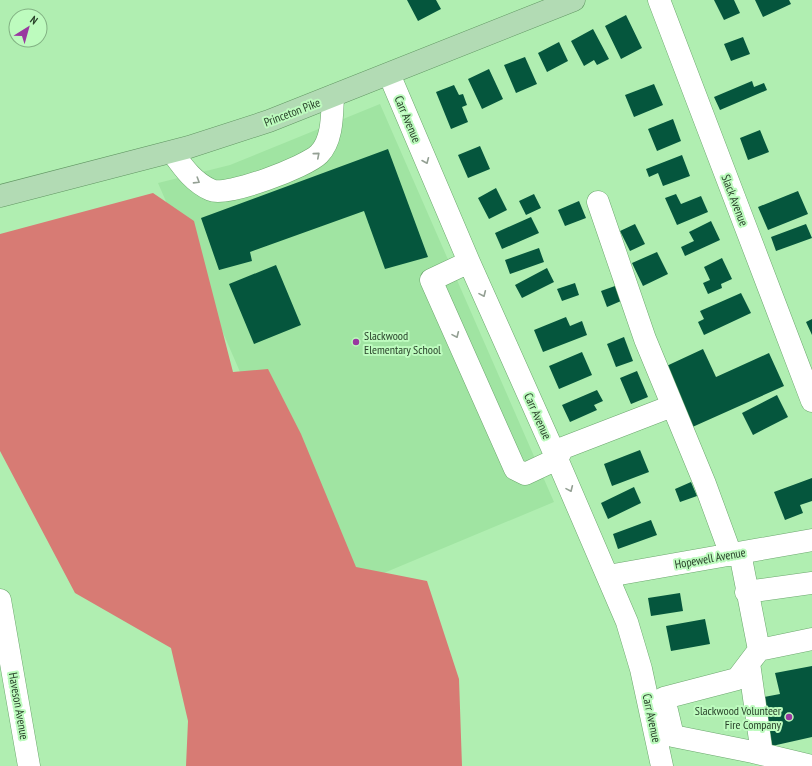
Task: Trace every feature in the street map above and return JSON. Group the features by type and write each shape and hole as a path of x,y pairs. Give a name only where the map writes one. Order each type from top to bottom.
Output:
{"main road":[{"name":"Princeton Pike","path":"0,196 172,152 269,121 574,0"}],"street":[{"name":"Slack Avenue","path":"659,0 812,401"},
{"name":"Carr Avenue","path":"389,74 469,262 557,459 627,622 641,669 656,700 662,766"},
{"path":"172,152 190,176 212,190 230,190 300,167 320,154 330,134 333,96"},
{"path":"598,202 645,339 735,554 746,592 754,656 762,754"},
{"path":"469,262 431,280 516,469 525,474 557,459 564,448 672,406"},
{"name":"Hopewell Avenue","path":"608,576 812,540"},
{"path":"746,592 812,583"},
{"name":"Haveson Avenue","path":"0,600 29,766"},
{"path":"812,639 754,656 737,679 656,700 673,736 812,766"}],"shaded area":[{"name":"Slackwood Elementary School","path":"380,104 554,502 336,593 158,183 230,165"},
{"path":"153,193 194,221 233,372 268,369 301,434 356,567 427,581 459,679 462,766 186,766 188,721 171,648 75,593 0,451 0,234"}],"building":[{"path":"407,0 436,0 441,9 418,21"},
{"path":"714,0 734,0 740,13 724,20"},
{"path":"755,0 789,0 791,4 763,17"},
{"path":"626,15 642,48 621,59 605,26"},
{"path":"593,29 609,59 597,65 594,60 584,66 571,41"},
{"path":"743,37 750,54 731,61 724,44"},
{"path":"559,42 568,61 547,72 538,53"},
{"path":"525,57 537,84 516,93 504,65"},
{"path":"489,69 503,99 482,109 468,79"},
{"path":"752,81 754,87 764,83 767,90 720,110 714,97"},
{"path":"654,84 663,105 634,117 625,95"},
{"path":"454,85 459,95 463,94 467,105 462,107 468,122 451,129 436,92"},
{"path":"673,119 681,141 657,151 648,129"},
{"path":"760,130 769,152 748,160 740,138"},
{"path":"480,146 490,169 468,178 458,155"},
{"path":"388,149 428,257 385,269 364,211 250,252 252,261 219,270 201,218"},
{"path":"682,155 690,176 663,186 658,173 649,177 646,169"},
{"path":"496,188 507,210 489,219 478,198"},
{"path":"798,191 808,214 768,230 758,207"},
{"path":"534,194 541,208 526,215 519,201"},
{"path":"676,194 681,204 701,196 708,212 677,225 665,198"},
{"path":"579,201 586,218 565,226 558,210"},
{"path":"531,217 539,233 502,249 495,233"},
{"path":"711,221 720,240 685,256 681,247 694,241 689,232"},
{"path":"635,224 645,244 630,251 620,231"},
{"path":"806,224 812,238 776,251 771,237"},
{"path":"539,248 544,262 510,274 505,260"},
{"path":"657,252 668,274 643,286 632,263"},
{"path":"722,258 732,279 721,284 722,288 708,294 703,283 710,280 704,267"},
{"path":"276,265 301,325 254,344 229,284"},
{"path":"547,268 554,282 522,298 515,285"},
{"path":"575,283 579,295 562,301 557,289"},
{"path":"615,286 621,301 607,307 601,291"},
{"path":"741,293 751,313 704,335 698,322 704,319 700,311"},
{"path":"566,317 570,326 582,321 587,335 543,352 534,330"},
{"path":"812,319 812,335 806,322"},
{"path":"624,337 633,361 616,367 607,344"},
{"path":"703,349 716,377 769,353 784,386 688,429 660,369"},
{"path":"582,352 592,375 559,389 549,366"},
{"path":"637,371 648,397 631,404 620,378"},
{"path":"597,390 603,401 594,405 597,410 570,422 562,405"},
{"path":"777,395 788,417 753,435 742,413"},
{"path":"640,450 649,472 612,486 604,464"},
{"path":"812,478 812,501 800,505 803,513 785,520 774,492"},
{"path":"691,482 697,496 680,502 675,489"},
{"path":"634,487 641,503 608,519 601,503"},
{"path":"651,520 657,535 618,549 613,534"},
{"path":"680,593 683,611 651,616 648,598"},
{"path":"705,619 710,644 671,651 666,626"},
{"name":"Slackwood Volunteer Fire Company","path":"812,666 812,737 772,746 764,697 780,694 775,673"}],"place":[{"name":"Slackwood Elementary School","path":"356,342"},
{"name":"Slackwood Volunteer Fire Company","path":"789,717"}]}
